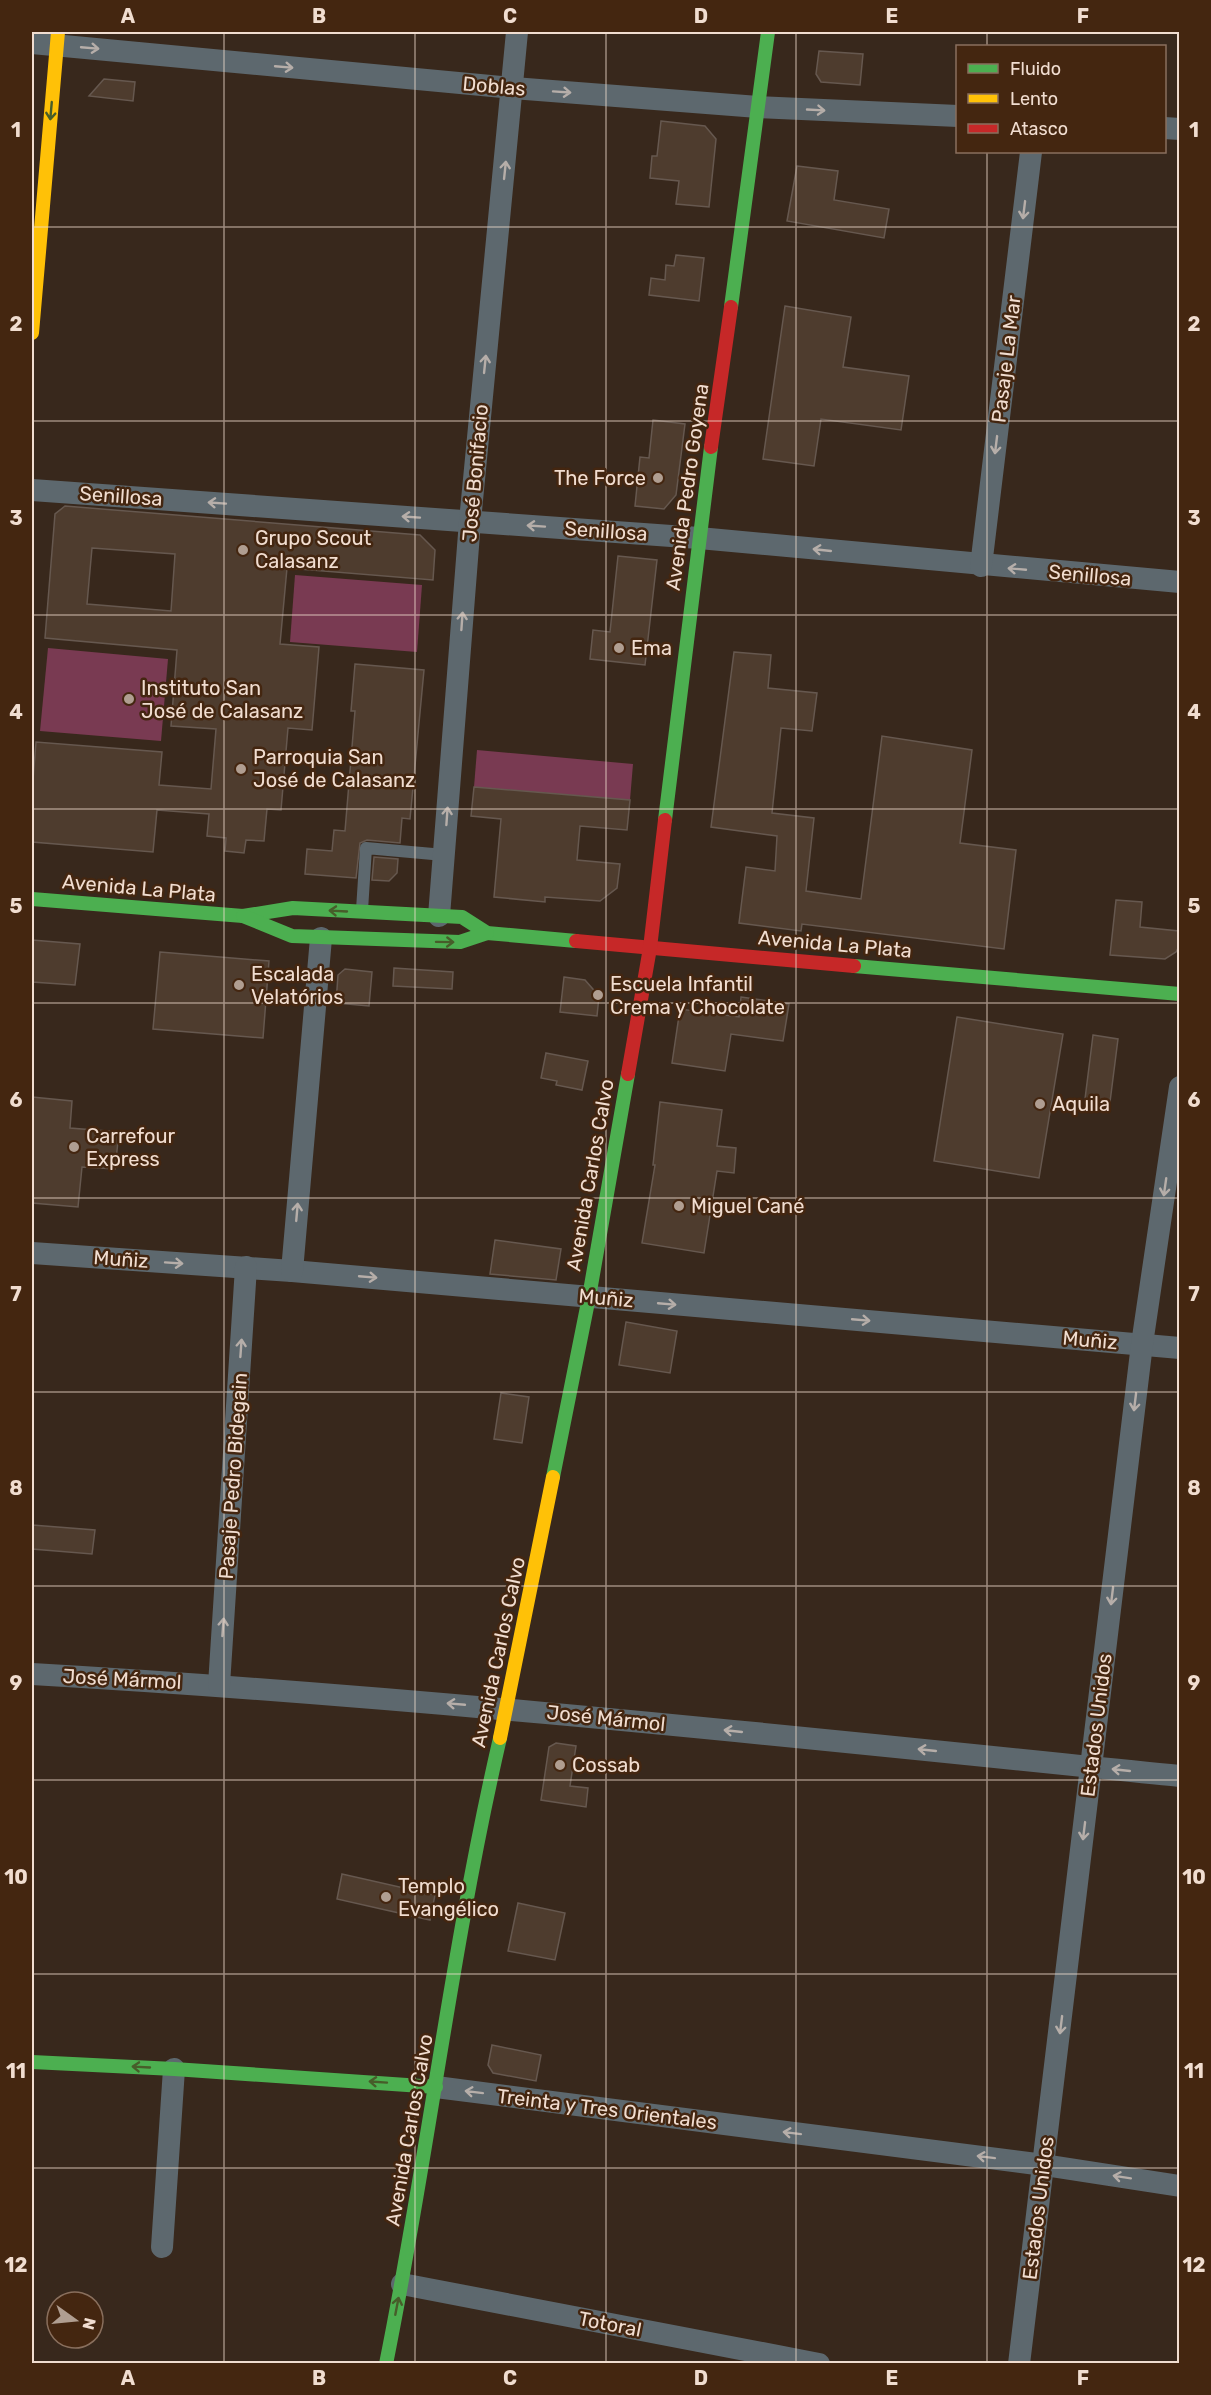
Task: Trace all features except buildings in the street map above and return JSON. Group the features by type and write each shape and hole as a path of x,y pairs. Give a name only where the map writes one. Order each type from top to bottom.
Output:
{"main road":[{"name":"Avenida Pedro Goyena","path":"650,948 699,538 768,32"},
{"path":"32,333 58,38"},
{"name":"Avenida La Plata","path":"32,899 243,916 293,908 462,917 487,933"},
{"name":"Avenida La Plata","path":"243,916 292,936 460,942 487,933 1179,994"},
{"path":"344,939 366,928 429,930 438,926 438,916"},
{"name":"Avenida Carlos Calvo","path":"386,2364 402,2284 423,2077 451,1997 482,1816 507,1708 589,1297 650,948"},
{"path":"423,2077 451,1997"},
{"name":"Treinta y Tres Orientales","path":"32,2062 423,2077"}],"street":[{"name":"José Bonifacio","path":"438,916 470,521 517,32"},
{"name":"Doblas","path":"32,44 58,38 513,88 758,107 956,116"},
{"name":"Pasaje La Mar","path":"981,566 1031,153"},
{"name":"Senillosa","path":"32,490 699,538 981,566 1179,582"},
{"path":"292,1271 321,938"},
{"name":"Estados Unidos","path":"1019,2364 1142,1344 1179,1087"},
{"name":"Muñiz","path":"32,1253 292,1271 1179,1348"},
{"name":"Pasaje Pedro Bidegain","path":"219,1685 246,1268"},
{"name":"José Mármol","path":"32,1674 219,1685 507,1708 1179,1776"},
{"path":"162,2247 174,2068"},
{"name":"Treinta y Tres Orientales","path":"423,2077 1044,2164 1179,2186"},
{"name":"Totoral","path":"402,2284 819,2364"}],"lane":[{"path":"361,912 366,848 444,855"}],"shaded area":[{"path":"295,575 422,585 417,652 290,642"},
{"path":"48,648 168,659 161,741 40,731"},
{"path":"477,750 633,764 630,800 474,787"}],"traffic: fast":[{"path":"731,307 768,32"},
{"path":"665,820 711,447"},
{"path":"32,899 243,916 293,908 462,917 487,933 576,941"},
{"path":"243,916 292,936 460,942 487,933"},
{"path":"854,966 1180,994"},
{"path":"553,1477 589,1297 628,1074"},
{"path":"386,2364 468,1894 500,1738"},
{"path":"32,2062 436,2087"}],"traffic: slow":[{"path":"32,333 58,32"},
{"path":"500,1738 553,1477"}],"traffic: jam":[{"path":"711,447 731,307"},
{"path":"628,1074 650,948 665,820"},
{"path":"576,941 854,966"}],"place":[{"name":"The Force","path":"658,478"},
{"name":"Grupo Scout Calasanz","path":"243,550"},
{"name":"Ema","path":"619,648"},
{"name":"Instituto San José de Calasanz","path":"129,699"},
{"name":"Parroquia San José de Calasanz","path":"241,769"},
{"name":"Escalada Velatórios","path":"239,985"},
{"name":"Escuela Infantil Crema y Chocolate","path":"598,995"},
{"name":"Aquila","path":"1040,1104"},
{"name":"Carrefour Express","path":"74,1147"},
{"name":"Miguel Cané","path":"679,1206"},
{"name":"Cossab","path":"560,1765"},
{"name":"Templo Evangélico","path":"386,1897"}]}
